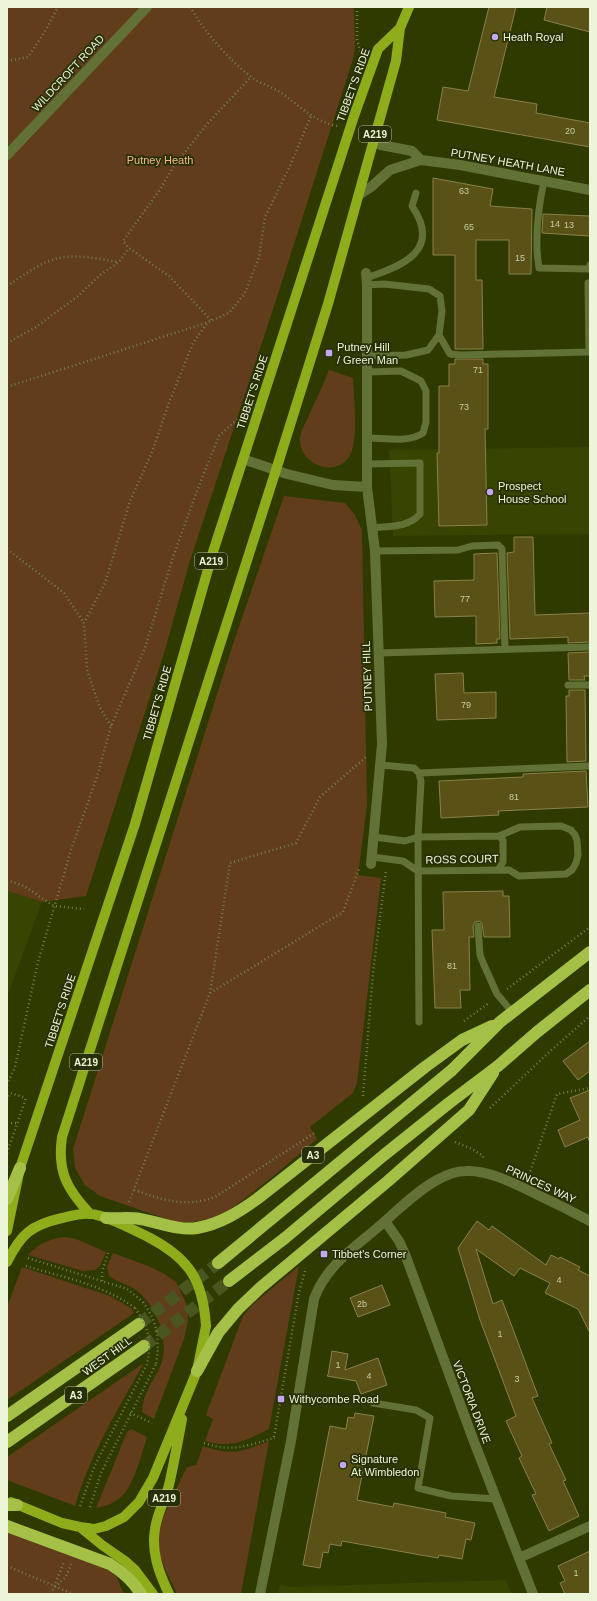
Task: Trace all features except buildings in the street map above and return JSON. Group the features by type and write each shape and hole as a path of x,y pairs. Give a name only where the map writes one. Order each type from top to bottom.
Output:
{"highway":[{"name":"A3","path":"106,1218 140,1219 175,1228 196,1228 220,1222 240,1211 257,1199 380,1101 462,1040 500,1022 590,952"},
{"path":"229,1281 285,1238 443,1107 498,1066 537,1032 590,990"},
{"name":"A3","path":"218,1263 452,1070 500,1022"},
{"path":"197,1371 218,1333 238,1309 260,1288 388,1181 469,1110 498,1066"},
{"path":"7,1199 20,1168"},
{"name":"WEST HILL","path":"7,1416 139,1324"},
{"name":"WEST HILL","path":"7,1442 144,1346"},
{"path":"7,1526 110,1564 134,1583 141,1594"}],"main road":[{"name":"A219","path":"90,1214 77,1199 67,1183 62,1170 60,1154 62,1137 328,304 396,61 400,28 409,7"},
{"name":"TIBBET'S RIDE","path":"7,1231 20,1168 135,824 214,552 369,71 378,49 400,28"},
{"name":"A219","path":"7,1262 15,1247 32,1228 51,1220 90,1214 106,1218 150,1238 181,1258 192,1273 200,1288 203,1299 206,1326 197,1371 153,1478 139,1502 124,1517 106,1526 94,1528 80,1527 62,1523 10,1504"},
{"name":"A219","path":"169,1594 160,1577 156,1562 154,1543 155,1528 174,1465 185,1401"},
{"name":"A219","path":"80,1527 136,1570 153,1594"}],"street":[{"name":"WILDCROFT ROAD","path":"7,155 147,7"},
{"name":"PUTNEY HEATH LANE","path":"373,142 412,152 421,160"},
{"name":"PUTNEY HEATH LANE","path":"360,194 371,187 390,170 421,160 460,165 590,190"},
{"name":"PUTNEY HILL","path":"367,279 367,487 375,551 382,744 371,860"},
{"path":"243,459 276,470 333,485 367,487"},
{"name":"PRINCES WAY","path":"385,1221 437,1180 454,1173 467,1170 506,1180 590,1221"},
{"path":"260,1594 291,1441 314,1299 318,1286 328,1272 346,1254 385,1221"},
{"name":"VICTORIA DRIVE","path":"385,1221 399,1241 405,1254 533,1594"},
{"path":"520,1558 590,1526"}],"lane":[{"path":"544,181 537,215 539,268 590,269 590,265"},
{"path":"367,279 391,270 409,259 418,251 423,239 422,225 412,206 416,193"},
{"path":"367,279 384,284 429,289 440,296 442,311 439,335 428,350 406,355 367,356"},
{"path":"439,335 450,354 589,352 588,284"},
{"path":"367,372 401,372 421,381 426,391 426,422 423,433 417,438 368,438"},
{"path":"368,464 420,463 420,514 415,520 402,526 373,528"},
{"path":"375,551 458,550 472,546 498,545 502,549 505,649"},
{"path":"378,653 590,647"},
{"path":"568,685 590,685"},
{"path":"381,765 414,768 419,773 421,781 418,837 419,1022"},
{"path":"419,773 590,766"},
{"name":"ROSS COURT","path":"371,860 403,861 418,871 509,870 519,876 566,874 572,870 578,855 575,835 570,830 561,826 520,827 499,836 418,837 405,841 374,837"},
{"path":"498,870 504,862 502,840 499,836"},
{"path":"478,926 480,955 484,965 498,996 513,1013"},
{"path":"373,1403 416,1410 430,1418 418,1488 451,1496 496,1499"}],"path":[{"path":"7,61 28,56 44,33 58,7"},
{"path":"190,7 200,24 212,39 251,77 279,92 311,116 327,123 340,126"},
{"path":"357,7 357,39 361,55"},
{"path":"211,320 169,276 129,248 123,241 159,191 174,166 208,122 251,77"},
{"path":"7,387 208,322 229,313 245,293 259,257 265,217 290,166 311,116"},
{"path":"7,343 36,327 78,296 100,275 118,262 129,248"},
{"path":"7,286 35,268 59,258 83,257 118,262"},
{"path":"84,623 105,583 130,501 152,452 170,400 193,343 208,322"},
{"path":"7,1085 15,1067 38,962 70,850 96,777 111,726 145,648 172,560 198,488 219,436 242,415"},
{"path":"7,549 64,593 84,623 87,670 100,708 111,726"},
{"path":"129,1202 210,993 230,863 296,843 320,797 382,744"},
{"path":"210,993 343,912 361,863 371,860 386,868 373,973 363,1097"},
{"path":"7,880 24,886 54,906 84,910"},
{"path":"493,1104 590,1016"},
{"path":"528,1178 557,1094 590,1088"},
{"path":"7,1100 8,1093 26,1098 7,1153"},
{"path":"7,1124 18,1123"},
{"path":"134,1190 164,1201 186,1203 202,1202 215,1197 319,1130"},
{"path":"455,1142 472,1149 483,1156"},
{"path":"102,1281 102,1273 108,1253"},
{"path":"28,1258 127,1289 143,1302 150,1312 158,1335 156,1364 101,1473 90,1507"},
{"path":"26,1266 97,1288 122,1298 135,1308 146,1324 149,1337 150,1351 147,1364 95,1465 80,1506"},
{"path":"204,1443 216,1448 227,1449 274,1438 299,1292 305,1271 308,1268"},
{"path":"130,1413 152,1423"},
{"path":"54,1587 66,1577 73,1559"},
{"path":"51,1594 65,1560"},
{"path":"7,1566 73,1594"}],"shaded area":[{"name":"Prospect House School","path":"590,447 590,534 393,536 389,450"},
{"path":"7,891 42,902 7,997"},
{"path":"506,1580 512,1594 278,1594 280,1584 288,1587"}],"green space":[{"name":"Putney Heath","path":"7,7 354,7 355,49 353,59 278,294 189,564 165,650 86,896 42,902 7,891"},
{"path":"329,370 353,378 355,407 355,431 352,450 349,457 343,464 335,467 318,465 311,461 305,455 301,447 300,438 302,429"},
{"path":"284,496 345,503 355,515 362,530 367,806 358,875 381,878 357,1083 353,1093 310,1127 317,1139 230,1210 212,1218 193,1222 175,1222 100,1196 85,1185 75,1168 73,1149 232,647"},
{"path":"65,1237 76,1239 106,1252 100,1266 95,1270 83,1271 28,1255 36,1247 45,1242"},
{"path":"113,1253 148,1266 163,1273 176,1282 187,1305 188,1321 184,1339 154,1419 142,1412 142,1406 163,1357 163,1336 156,1315 144,1297 133,1288 109,1276 107,1266"},
{"path":"299,1266 269,1429 246,1440 230,1444 205,1441 213,1419 206,1415 243,1316 252,1305"},
{"path":"22,1267 110,1296 131,1308 134,1313 7,1400 7,1307"},
{"path":"144,1363 97,1450 88,1469 75,1506 7,1480 7,1457"},
{"path":"131,1429 147,1437 131,1484 116,1501 96,1508 127,1432"},
{"path":"269,1441 241,1594 177,1594 162,1560 158,1546 158,1539 159,1531 166,1513 187,1467 196,1465 203,1446 229,1452 244,1450"},
{"path":"7,1532 99,1565 115,1573 124,1594 7,1594"}],"tunnel":[{"path":"139,1324 218,1263"},
{"path":"144,1346 229,1281"}],"place":[{"name":"Heath Royal","path":"495,37"},
{"name":"Putney Hill / Green Man","path":"329,353"},
{"name":"Prospect House School","path":"490,492"},
{"name":"Tibbet's Corner","path":"324,1254"},
{"name":"Withycombe Road","path":"281,1399"},
{"name":"Signature At Wimbledon","path":"343,1465"}]}
